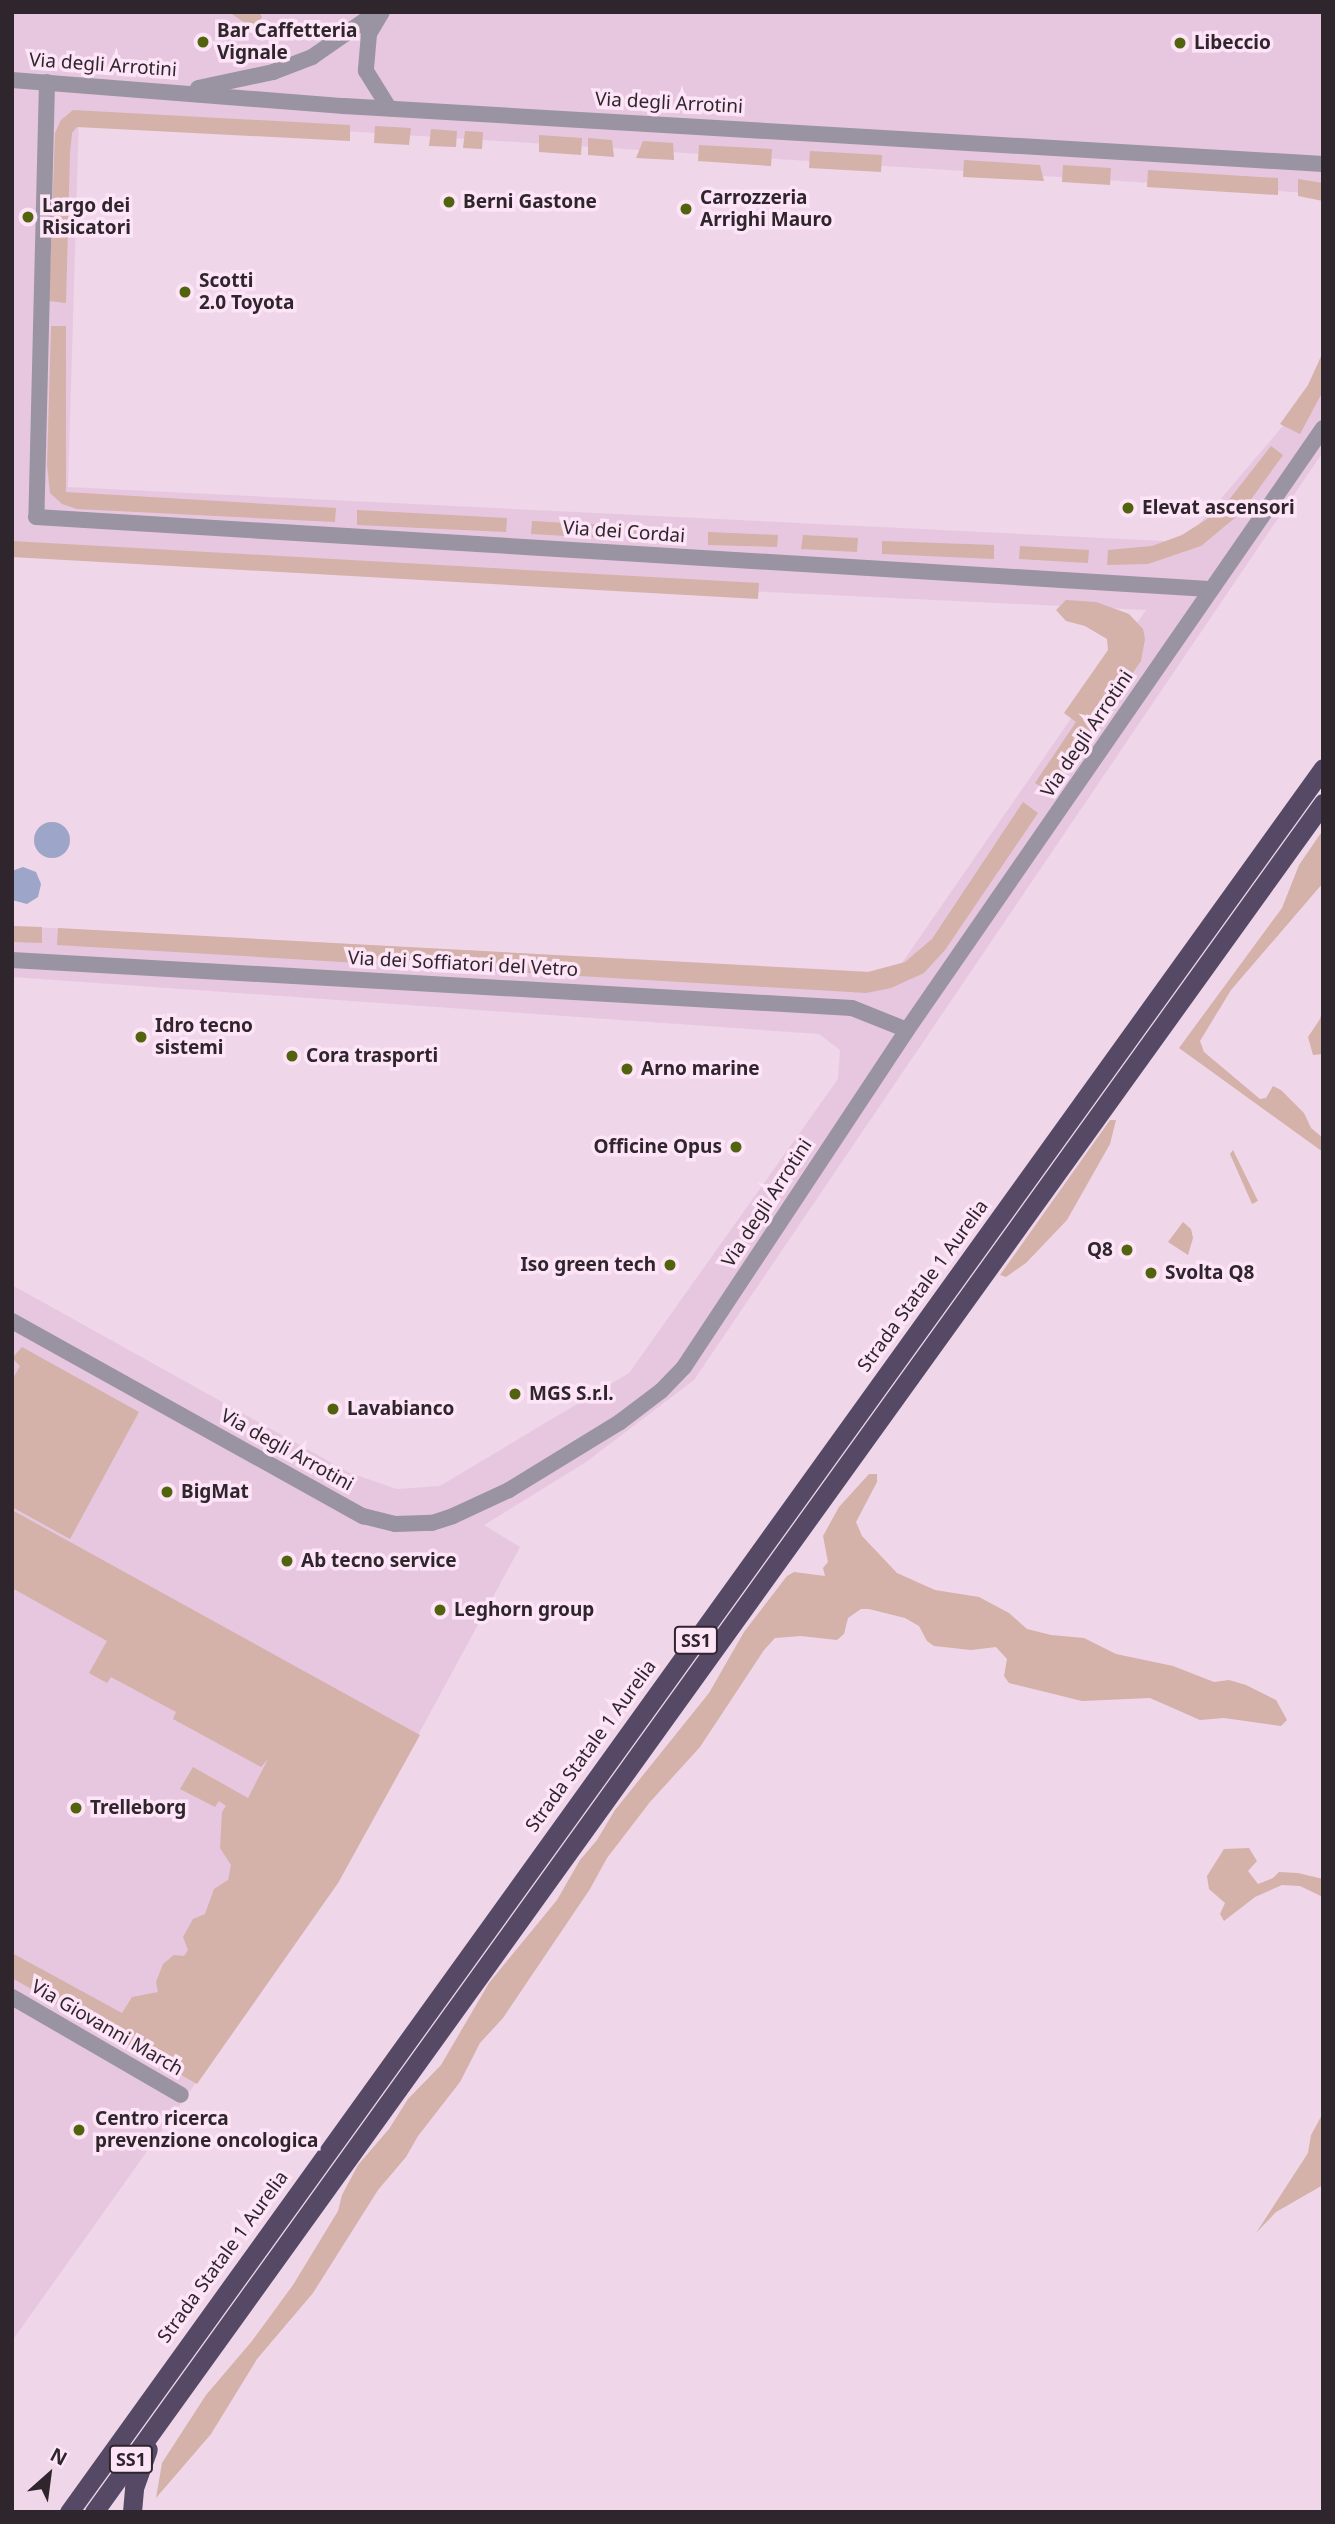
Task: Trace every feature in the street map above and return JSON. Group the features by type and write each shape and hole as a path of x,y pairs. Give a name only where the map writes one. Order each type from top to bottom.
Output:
{"highway":[{"name":"Strada Statale 1 Aurelia","path":"69,2512 1323,768"},
{"name":"SS1","path":"94,2512 1323,803"},
{"path":"132,2512 139,2470 169,2407"}],"street":[{"path":"379,12 369,34 366,71 389,107"},
{"path":"180,92 273,72 312,57 379,12"},
{"name":"Via degli Arrotini","path":"12,80 389,107 1323,164"},
{"name":"Via dei Cordai","path":"47,82 36,517 1209,589"},
{"name":"Via degli Arrotini","path":"12,1321 363,1516 395,1524 438,1522 509,1490 620,1422 661,1391 684,1367 907,1030 1060,812 1209,589 1323,428"},
{"name":"Via dei Soffiatori del Vetro","path":"12,960 852,1008 907,1030"},
{"name":"Via Giovanni March","path":"12,1997 181,2095"}],"shaded area":[{"path":"12,12 1323,12 1323,194 79,114 68,487 1184,542 1305,400 1323,362 1323,452 694,1380 586,1462 484,1525 520,1547 338,1883 12,2341 12,1285 350,1473 397,1489 440,1486 629,1373 838,1079 840,1050 819,1034 12,977 12,926 895,973 1146,610 12,556"},
{"path":"229,12 259,12 262,17 255,30"},
{"path":"73,110 350,125 350,141 77,127 72,133 70,153 66,303 49,301 55,133 61,120"},
{"path":"375,126 411,128 409,145 374,143"},
{"path":"431,129 457,131 456,147 429,146"},
{"path":"465,131 483,132 482,149 463,148"},
{"path":"539,135 582,138 581,155 539,152"},
{"path":"588,138 612,140 614,157 588,155"},
{"path":"643,141 673,143 674,160 636,158"},
{"path":"699,145 772,149 771,166 698,161"},
{"path":"810,151 882,155 881,172 809,168"},
{"path":"964,160 1040,165 1044,181 963,177"},
{"path":"1063,165 1111,168 1110,185 1062,182"},
{"path":"1148,170 1278,178 1278,195 1147,187"},
{"path":"1298,179 1323,183 1323,201 1298,196"},
{"path":"51,326 66,326 66,492 336,508 335,522 77,509 62,504 50,493 47,465"},
{"path":"1323,352 1323,391 1300,434 1280,424 1308,385"},
{"path":"1271,446 1283,455 1242,512 1201,546 1148,564 1107,565 1108,550 1152,546 1182,535 1221,510"},
{"path":"357,510 507,518 506,532 357,525"},
{"path":"532,521 604,525 604,538 531,534"},
{"path":"626,526 684,530 683,543 625,538"},
{"path":"708,532 778,535 777,547 708,545"},
{"path":"803,535 858,538 857,552 801,549"},
{"path":"12,541 759,583 758,599 12,557"},
{"path":"882,541 994,545 994,559 882,554"},
{"path":"1020,546 1089,550 1088,563 1019,559"},
{"path":"1066,600 1096,602 1129,614 1143,629 1145,639 1141,661 1050,792 1035,783 1076,722 1064,713 1108,650 1107,639 1085,626 1066,621 1056,610"},
{"path":"1023,802 1038,813 945,950 924,973 891,988 866,993 57,945 58,928 868,972 905,962 932,939"},
{"path":"1323,830 1323,883 1231,990 1200,1041 1204,1052 1260,1099 1266,1098 1273,1086 1281,1090 1304,1113 1311,1128 1323,1138 1323,1152 1179,1048 1282,908 1299,865"},
{"path":"12,926 42,927 42,943 12,942"},
{"path":"1323,1007 1323,1054 1313,1055 1308,1037 1320,1019"},
{"path":"1110,1120 1116,1120 1110,1144 1067,1220 1026,1263 1006,1277 1000,1275"},
{"path":"1233,1150 1258,1201 1252,1204 1230,1154"},
{"path":"1183,1222 1191,1229 1193,1238 1188,1255 1168,1242"},
{"path":"22,1347 139,1412 70,1539 12,1507 12,1380 20,1366 12,1358"},
{"path":"869,1474 877,1474 877,1482 856,1522 862,1536 897,1573 935,1590 979,1597 1009,1613 1027,1629 1051,1635 1084,1638 1116,1654 1173,1666 1214,1682 1229,1680 1246,1685 1276,1700 1287,1720 1281,1726 1224,1718 1200,1720 1150,1698 1082,1701 1009,1683 1004,1676 1007,1659 996,1647 971,1650 934,1646 927,1641 919,1626 905,1618 869,1609 861,1609 848,1618 844,1634 837,1640 801,1636 775,1638 764,1650 700,1747 650,1802 607,1858 590,1889 503,2018 480,2043 460,2082 418,2136 406,2157 378,2190 313,2293 257,2359 211,2434 156,2498 162,2463 206,2395 252,2341 293,2285 338,2211 342,2195 358,2165 389,2129 408,2099 441,2065 489,1983 557,1900 580,1860 597,1840 615,1810 709,1693 744,1632 787,1576 794,1572 825,1576 823,1568 828,1562 823,1536 839,1507"},
{"path":"12,1510 420,1735 338,1883 197,2084 12,1978 12,1953 122,2013 132,1997 158,1992 156,1982 163,1964 174,1955 184,1956 188,1950 183,1937 193,1919 205,1914 214,1889 228,1880 231,1865 220,1848 222,1812 226,1806 219,1801 215,1807 180,1789 193,1767 248,1798 268,1759 261,1767 173,1719 176,1712 111,1677 107,1683 89,1673 107,1641 12,1588"},
{"path":"1249,1848 1257,1861 1248,1871 1258,1884 1273,1878 1279,1872 1298,1873 1323,1879 1323,1897 1300,1886 1282,1885 1255,1897 1224,1921 1220,1914 1225,1903 1209,1889 1207,1876 1224,1849"},
{"path":"1323,2113 1323,2185 1276,2212 1256,2233 1308,2153 1311,2135"}],"water":[{"path":"52,822 65,827 70,840 65,853 52,858 39,853 34,840 39,827"},
{"path":"23,867 36,872 41,884 38,897 27,904 12,900 12,871"}],"place":[{"name":"Bar Caffetteria Vignale","path":"203,42"},
{"name":"Libeccio","path":"1180,43"},
{"name":"Berni Gastone","path":"449,202"},
{"name":"Carrozzeria Arrighi Mauro","path":"686,209"},
{"name":"Largo dei Risicatori","path":"28,217"},
{"name":"Scotti 2.0 Toyota","path":"185,292"},
{"name":"Elevat ascensori","path":"1128,508"},
{"name":"Idro tecno sistemi","path":"141,1037"},
{"name":"Cora trasporti","path":"292,1056"},
{"name":"Arno marine","path":"627,1069"},
{"name":"Officine Opus","path":"736,1147"},
{"name":"Q8","path":"1127,1250"},
{"name":"Iso green tech","path":"670,1265"},
{"name":"Svolta Q8","path":"1151,1273"},
{"name":"MGS S.r.l.","path":"515,1394"},
{"name":"Lavabianco","path":"333,1409"},
{"name":"BigMat","path":"167,1492"},
{"name":"Ab tecno service","path":"287,1561"},
{"name":"Leghorn group","path":"440,1610"},
{"name":"Trelleborg","path":"76,1808"},
{"name":"Centro ricerca prevenzione oncologica","path":"79,2130"}]}
